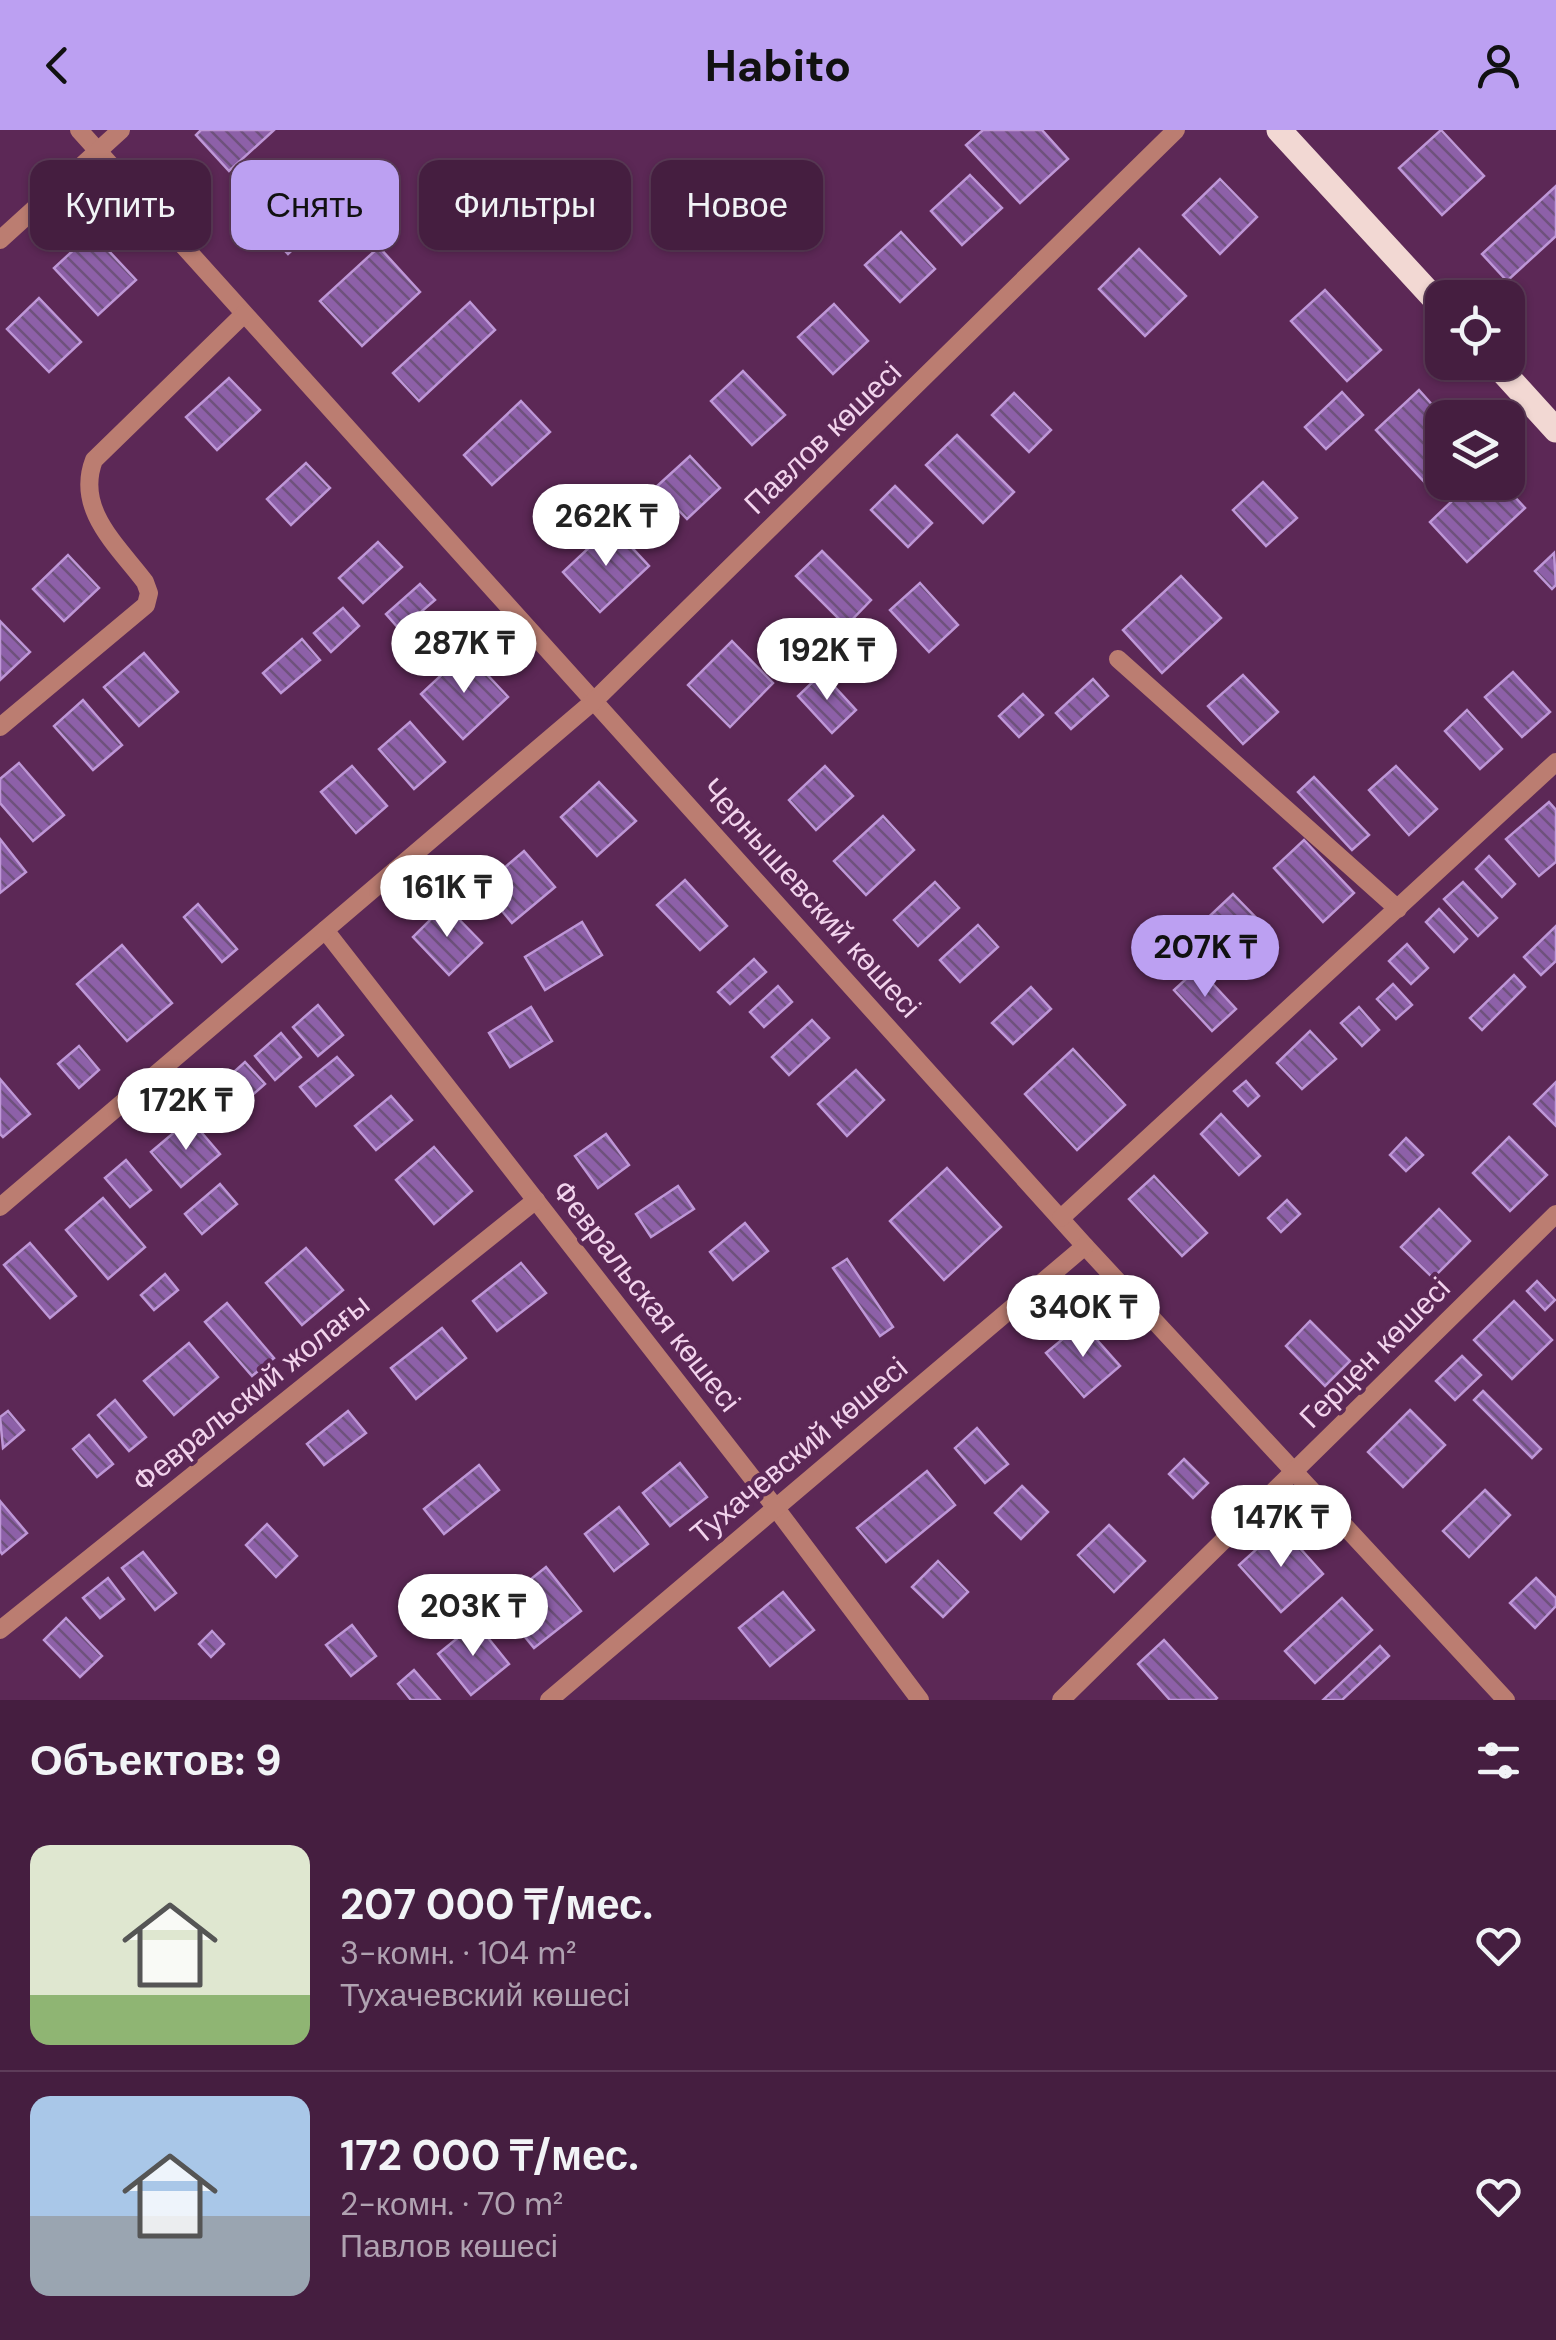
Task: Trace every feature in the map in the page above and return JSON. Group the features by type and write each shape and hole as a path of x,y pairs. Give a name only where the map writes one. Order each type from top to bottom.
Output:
{"main road":[{"path":"1280,130 1425,288"},
{"path":"1510,380 1556,430"}],"street":[{"name":"Чернышевский көшесі","path":"79,130 1085,1246 1506,1700"},
{"path":"0,240 122,130"},
{"name":"Павлов көшесі","path":"0,1207 595,700 1176,130"},
{"path":"0,728 146,604 146,582 95,516 88,494 88,476 94,460 244,314"},
{"path":"1118,659 1398,908"},
{"path":"1061,1218 1556,762"},
{"name":"Февральская көшесі","path":"325,930 776,1507 920,1700"},
{"name":"Февральский жолағы","path":"0,1630 536,1200"},
{"name":"Герцен көшесі","path":"1061,1700 1556,1214"},
{"name":"Тухачевский көшесі","path":"548,1700 1085,1246"}],"building":[{"path":"201,130 274,130 241,160 231,160 229,171 196,135"},
{"path":"983,130 1042,130 1068,159 1020,203 966,145"},
{"path":"1441,130 1484,176 1442,215 1399,168"},
{"path":"970,175 1002,208 962,245 931,211"},
{"path":"1220,179 1257,217 1220,254 1183,215"},
{"path":"1556,186 1556,236 1508,280 1482,254"},
{"path":"901,232 935,269 900,302 865,265"},
{"path":"1139,249 1186,296 1145,336 1099,289"},
{"path":"74,250 108,250 136,280 98,315 54,268"},
{"path":"376,250 382,250 420,292 362,346 320,301"},
{"path":"1325,290 1381,350 1347,381 1291,321"},
{"path":"39,298 81,342 49,372 7,329"},
{"path":"470,302 495,330 419,401 393,373"},
{"path":"834,304 868,341 833,374 798,337"},
{"path":"743,371 785,415 752,445 711,401"},
{"path":"229,378 260,410 217,450 186,417"},
{"path":"1419,390 1428,400 1425,483 1376,430"},
{"path":"1342,392 1363,415 1326,449 1305,427"},
{"path":"1014,393 1051,430 1029,452 992,415"},
{"path":"521,401 550,432 492,485 464,455"},
{"path":"957,435 1014,492 983,523 926,465"},
{"path":"690,456 720,488 687,519 656,487"},
{"path":"306,463 330,488 291,525 267,499"},
{"path":"1263,482 1297,518 1266,546 1233,510"},
{"path":"895,486 932,523 908,547 871,510"},
{"path":"1453,500 1518,500 1525,508 1467,562 1430,522"},
{"path":"612,526 649,566 600,612 563,572"},
{"path":"378,542 402,567 363,603 339,578"},
{"path":"822,551 871,600 846,626 796,576"},
{"path":"1554,553 1556,585 1552,589 1535,571"},
{"path":"68,555 99,588 64,621 33,589"},
{"path":"1181,576 1221,618 1162,673 1123,630"},
{"path":"920,583 958,625 929,652 890,610"},
{"path":"420,584 435,600 400,630 386,614"},
{"path":"343,608 359,626 331,652 314,633"},
{"path":"0,621 30,652 0,680"},
{"path":"302,639 320,660 281,693 263,673"},
{"path":"732,641 773,683 730,727 688,685"},
{"path":"466,652 508,697 463,739 421,694"},
{"path":"144,653 178,692 139,726 104,687"},
{"path":"1513,672 1550,712 1522,737 1485,697"},
{"path":"822,673 856,710 832,733 798,696"},
{"path":"1243,675 1278,712 1243,744 1208,706"},
{"path":"1093,679 1108,696 1071,729 1056,713"},
{"path":"1023,694 1043,715 1019,737 999,716"},
{"path":"83,700 122,745 93,770 54,726"},
{"path":"1467,710 1502,749 1480,769 1445,731"},
{"path":"410,722 445,762 414,789 379,749"},
{"path":"19,763 64,815 33,841 0,803 0,779"},
{"path":"352,766 387,806 356,833 321,792"},
{"path":"825,766 853,796 816,830 789,800"},
{"path":"1396,766 1437,809 1409,835 1369,790"},
{"path":"1314,777 1369,835 1352,850 1298,792"},
{"path":"599,782 636,821 597,856 561,817"},
{"path":"1549,802 1556,810 1556,862 1539,876 1506,839"},
{"path":"883,816 914,850 866,895 834,861"},
{"path":"0,839 26,872 0,893"},
{"path":"1304,840 1354,893 1323,922 1274,868"},
{"path":"524,851 555,887 512,923 482,887"},
{"path":"1489,856 1515,884 1502,897 1476,869"},
{"path":"685,880 727,926 700,950 657,905"},
{"path":"935,882 959,908 918,946 894,920"},
{"path":"1463,882 1497,918 1478,936 1444,899"},
{"path":"1233,894 1271,933 1236,966 1198,927"},
{"path":"198,904 237,949 222,962 184,917"},
{"path":"445,905 482,943 449,975 413,937"},
{"path":"1439,909 1467,939 1454,952 1426,922"},
{"path":"582,922 602,955 545,990 525,957"},
{"path":"978,925 998,947 960,982 940,960"},
{"path":"1556,926 1556,961 1541,975 1524,957"},
{"path":"1407,944 1428,968 1411,984 1389,961"},
{"path":"122,945 172,1003 127,1041 77,984"},
{"path":"754,959 766,972 730,1004 718,992"},
{"path":"1198,968 1236,1009 1212,1031 1174,990"},
{"path":"1514,975 1525,987 1482,1030 1470,1018"},
{"path":"1393,984 1412,1005 1396,1019 1377,999"},
{"path":"778,986 792,1002 764,1027 750,1012"},
{"path":"1031,987 1051,1009 1013,1044 992,1023"},
{"path":"318,1005 343,1035 318,1056 293,1027"},
{"path":"531,1007 552,1041 510,1067 489,1033"},
{"path":"1359,1007 1379,1030 1362,1046 1341,1023"},
{"path":"812,1020 829,1038 789,1075 772,1057"},
{"path":"1310,1031 1336,1059 1302,1089 1277,1063"},
{"path":"281,1033 301,1057 275,1080 255,1056"},
{"path":"79,1046 99,1070 79,1088 58,1064"},
{"path":"1073,1049 1125,1105 1077,1150 1025,1094"},
{"path":"337,1057 353,1075 316,1106 300,1087"},
{"path":"245,1062 265,1084 235,1110 216,1088"},
{"path":"856,1070 884,1100 847,1136 818,1104"},
{"path":"0,1079 30,1114 3,1137 0,1134"},
{"path":"1246,1081 1259,1096 1248,1106 1234,1091"},
{"path":"1556,1082 1556,1126 1534,1104"},
{"path":"391,1096 412,1120 376,1150 355,1126"},
{"path":"1221,1114 1260,1156 1239,1175 1201,1134"},
{"path":"190,1119 220,1154 181,1187 151,1152"},
{"path":"606,1134 629,1165 598,1188 575,1156"},
{"path":"1509,1137 1547,1175 1510,1211 1473,1173"},
{"path":"1406,1138 1423,1155 1406,1171 1390,1155"},
{"path":"434,1147 472,1191 434,1224 396,1180"},
{"path":"126,1160 151,1190 130,1207 105,1178"},
{"path":"947,1168 1001,1227 944,1280 890,1221"},
{"path":"1154,1176 1207,1233 1182,1256 1129,1199"},
{"path":"220,1184 237,1204 202,1234 185,1214"},
{"path":"678,1186 694,1209 651,1237 636,1214"},
{"path":"103,1198 145,1247 108,1279 66,1230"},
{"path":"1287,1200 1300,1214 1281,1232 1268,1218"},
{"path":"1439,1209 1470,1241 1433,1278 1401,1247"},
{"path":"745,1223 768,1251 733,1280 710,1252"},
{"path":"30,1243 76,1296 50,1318 4,1265"},
{"path":"306,1248 343,1290 302,1325 266,1283"},
{"path":"847,1259 893,1327 880,1336 833,1268"},
{"path":"521,1263 546,1293 497,1331 473,1301"},
{"path":"165,1274 178,1290 154,1310 141,1295"},
{"path":"1537,1281 1555,1300 1545,1310 1527,1291"},
{"path":"1514,1301 1552,1340 1512,1379 1474,1340"},
{"path":"227,1303 274,1358 252,1376 205,1322"},
{"path":"1310,1321 1350,1361 1325,1386 1286,1346"},
{"path":"1082,1323 1120,1366 1084,1397 1046,1353"},
{"path":"442,1328 466,1358 416,1399 391,1368"},
{"path":"189,1343 218,1377 174,1415 144,1381"},
{"path":"1462,1356 1481,1375 1455,1400 1436,1381"},
{"path":"1483,1391 1541,1449 1532,1458 1474,1400"},
{"path":"115,1400 146,1437 129,1451 98,1415"},
{"path":"1410,1410 1445,1445 1403,1487 1368,1452"},
{"path":"8,1411 24,1430 3,1448 0,1417"},
{"path":"348,1411 366,1433 324,1465 307,1444"},
{"path":"977,1428 1008,1464 985,1483 955,1448"},
{"path":"89,1435 113,1464 97,1477 73,1449"},
{"path":"1184,1459 1208,1483 1193,1498 1169,1474"},
{"path":"680,1463 707,1497 670,1526 643,1493"},
{"path":"479,1465 499,1490 444,1534 424,1509"},
{"path":"927,1471 955,1505 886,1562 857,1528"},
{"path":"1022,1486 1048,1512 1021,1539 995,1513"},
{"path":"1485,1490 1510,1515 1469,1557 1443,1531"},
{"path":"0,1501 27,1533 2,1554 0,1551"},
{"path":"619,1507 648,1544 614,1571 585,1534"},
{"path":"267,1524 297,1556 276,1577 246,1545"},
{"path":"1109,1525 1145,1561 1114,1592 1078,1555"},
{"path":"1281,1527 1323,1574 1281,1612 1239,1565"},
{"path":"143,1552 176,1593 155,1610 122,1568"},
{"path":"938,1561 968,1592 943,1617 912,1587"},
{"path":"546,1567 581,1611 534,1648 499,1605"},
{"path":"108,1578 124,1599 100,1618 83,1598"},
{"path":"1536,1578 1556,1598 1556,1606 1535,1628 1510,1603"},
{"path":"783,1592 814,1630 770,1666 739,1628"},
{"path":"1342,1598 1372,1630 1315,1683 1285,1651"},
{"path":"66,1618 102,1656 80,1677 44,1640"},
{"path":"476,1623 509,1664 471,1695 438,1654"},
{"path":"352,1625 376,1656 351,1676 326,1645"},
{"path":"212,1631 224,1644 211,1657 199,1644"},
{"path":"1164,1640 1215,1700 1170,1700 1138,1664"},
{"path":"1380,1646 1389,1656 1342,1700 1323,1700"},
{"path":"414,1670 440,1700 411,1700 398,1684"}]}
